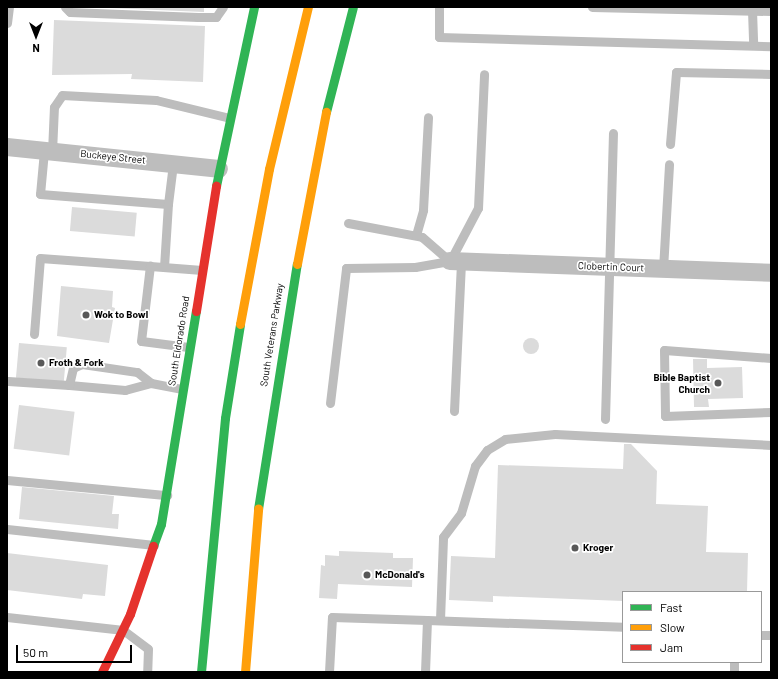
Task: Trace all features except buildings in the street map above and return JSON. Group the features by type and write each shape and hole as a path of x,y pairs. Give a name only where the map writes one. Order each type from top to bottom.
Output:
{"main road":[{"name":"South Eldorado Road","path":"102,672 123,630 154,545 167,495 188,348 219,169 254,7"},
{"path":"201,672 225,418 247,282 270,161 308,7"},
{"name":"South Veterans Parkway","path":"245,672 257,520 275,387 318,145 353,7"}],"street":[{"name":"Buckeye Street","path":"7,148 219,169"},
{"name":"Clobertin Court","path":"455,261 771,273"}],"lane":[{"path":"7,23 9,7"},
{"path":"65,7 70,12 198,17 216,17 223,7"},
{"path":"439,7 439,37 771,46"},
{"path":"592,7 771,11"},
{"path":"752,10 753,46"},
{"path":"670,144 676,72 771,74"},
{"path":"454,411 455,261 478,208 484,74"},
{"path":"168,204 40,194 54,107 62,95 156,100 230,118"},
{"path":"416,235 423,210 428,117"},
{"path":"605,419 613,133"},
{"path":"164,267 172,164"},
{"path":"663,269 669,164"},
{"path":"348,223 416,235 455,261"},
{"path":"34,334 40,258 202,270"},
{"path":"330,403 346,268 415,267 455,261"},
{"path":"150,266 141,341 188,348"},
{"path":"771,358 664,350 665,416 771,412"},
{"path":"69,385 73,368 82,364 137,372 151,383"},
{"path":"8,381 125,390 151,383 182,389"},
{"path":"440,620 443,537 461,513 475,466 487,450 505,439 555,434 771,446"},
{"path":"7,480 167,495"},
{"path":"7,529 154,545"},
{"path":"7,617 123,630 148,649 146,672"},
{"path":"329,672 332,618 440,620 622,627"},
{"path":"425,672 427,620"}],"traffic: fast":[{"path":"216,186 254,7"},
{"path":"326,112 353,7"},
{"path":"258,509 297,264"},
{"path":"153,546 161,524 196,311"},
{"path":"201,672 225,418 240,324"}],"traffic: slow":[{"path":"240,324 269,169 308,7"},
{"path":"297,264 326,112"},
{"path":"245,672 258,509"}],"traffic: jam":[{"path":"196,311 216,186"},
{"path":"102,672 130,614 153,546"}],"place":[{"name":"Wok to Bowl","path":"86,315"},
{"name":"Froth & Fork","path":"41,363"},
{"name":"Bible Baptist Church","path":"718,383"},
{"name":"Kroger","path":"575,548"},
{"name":"McDonald's","path":"367,575"}]}
